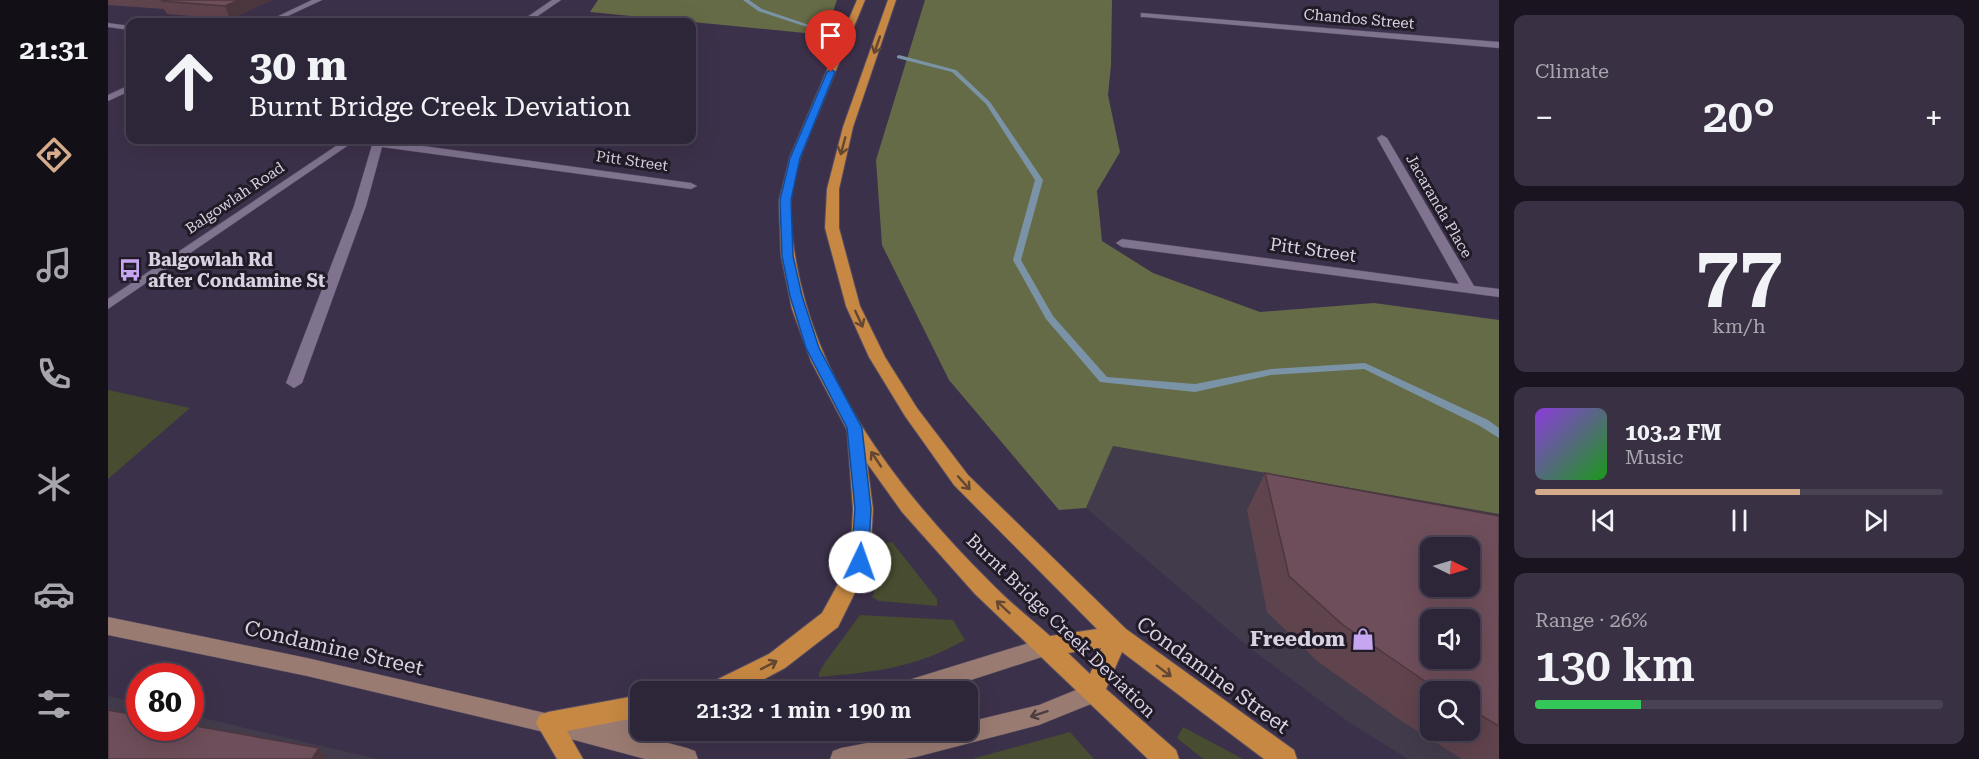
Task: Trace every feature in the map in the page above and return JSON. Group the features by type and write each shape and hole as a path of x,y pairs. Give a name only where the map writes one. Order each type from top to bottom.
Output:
{"highway":[{"name":"Burnt Bridge Creek Deviation","path":"861,0 795,158 785,200 788,256 796,296 813,348 855,428 900,494 953,556 982,588 1046,646 1126,725 1167,759"},
{"name":"Burnt Bridge Creek Deviation","path":"892,0 848,127 833,189 832,228 853,306 877,357 911,412 961,480 1118,636"},
{"path":"738,681 777,661 830,620 860,562 863,509 855,428"},
{"path":"1093,693 1118,636"},
{"name":"Condamine Street","path":"1046,646 1118,636 1198,697 1286,759"},
{"path":"571,759 548,723 630,708"}],"main road":[{"name":"Condamine Street","path":"108,626 307,667 548,723 687,759"},
{"name":"Condamine Street","path":"936,681 1046,646"},
{"path":"841,759 916,746 1040,715 1093,693"},
{"name":"Condamine Street","path":"548,723 630,723"}],"street":[{"path":"279,18 318,0"},
{"path":"530,18 557,0"},
{"name":"Chandos Street","path":"1144,15 1499,45"},
{"path":"108,25 126,27"},
{"path":"108,98 126,90"},
{"name":"Jacaranda Place","path":"1382,138 1469,289"},
{"name":"Balgowlah Road","path":"108,305 347,144"},
{"path":"294,383 360,206 377,144"},
{"name":"Pitt Street","path":"392,144 691,186"},
{"name":"Pitt Street","path":"1122,243 1499,293"}],"shaded area":[{"path":"1113,446 1499,514 1499,759 1408,759 1350,723 1246,645 1086,508"},
{"path":"108,696 126,700 126,741 204,741 204,718 377,759 108,759"}],"green space":[{"path":"598,0 837,0 825,35 696,22 696,18 651,18 590,12"},
{"path":"925,0 1112,0 1108,95 1120,152 1097,191 1102,241 1153,273 1260,312 1374,303 1499,320 1499,514 1113,446 1086,508 1059,510 949,380 882,245 876,160"},
{"path":"108,390 190,408 108,479"},
{"path":"892,542 937,599 937,606 879,601 872,597 884,564 884,543"},
{"path":"860,615 953,620 965,640 911,663 859,673 819,677 824,664"},
{"path":"1183,727 1243,759 1203,759 1177,738"},
{"path":"1070,732 1094,759 972,759"}],"building":[{"path":"239,0 225,6 161,1"},
{"path":"1265,473 1499,516 1499,726 1480,715 1480,681 1425,681 1343,625 1289,576"},
{"path":"108,710 126,713 126,741 204,741 204,727 319,748 312,759 108,759"}],"waterway":[{"path":"746,0 760,10 815,28"},
{"path":"899,57 954,71 988,103 1039,180 1017,260 1049,317 1104,380 1195,388 1271,372 1365,366 1484,423 1499,434"}],"place":[{"name":"Balgowlah Rd after Condamine St","path":"130,270"},
{"name":"Freedom","path":"1363,639"}],"route":[{"path":"831,72 795,158 785,200 788,256 796,296 813,348 855,428 863,509 860,562"}]}
